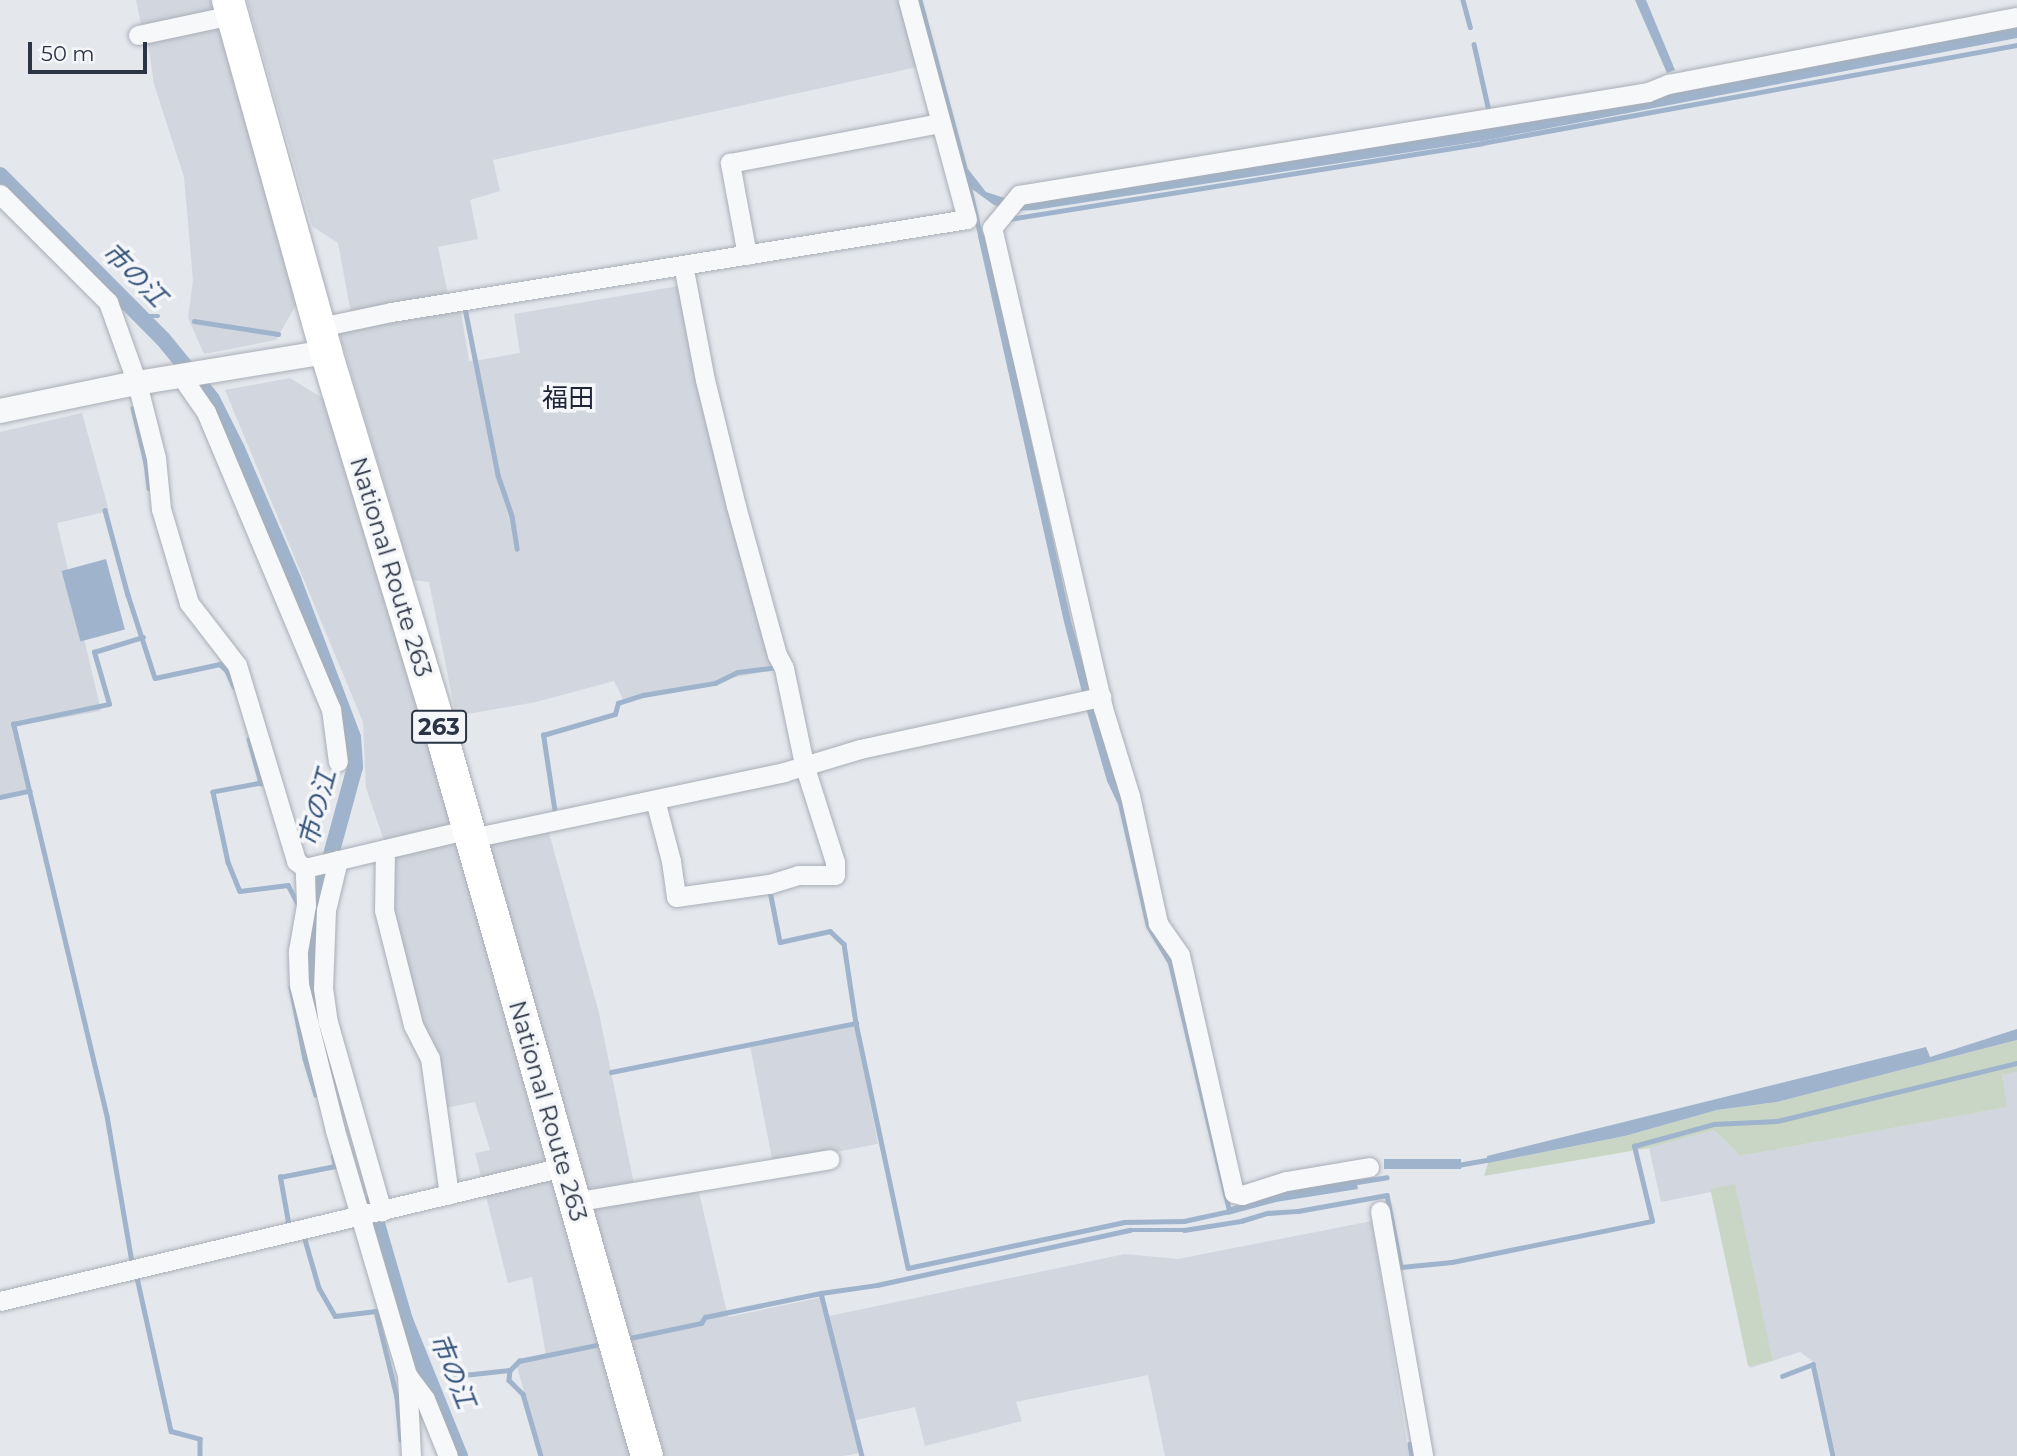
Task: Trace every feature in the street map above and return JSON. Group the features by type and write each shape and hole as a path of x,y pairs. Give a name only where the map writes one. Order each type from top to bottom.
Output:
{"highway":[{"name":"National Route 263","path":"230,7 323,339 436,715 466,830 647,1456"}],"street":[{"path":"0,411 192,374 323,339 391,312 685,272 747,255 967,219 908,0"},
{"path":"138,35 230,7"},
{"path":"1369,1167 1286,1181 1242,1195 1234,1192 1180,955 1158,923 1130,796 1092,699 992,228 1019,195 1648,92 1674,83 2017,17"},
{"path":"747,255 730,163 940,124"},
{"path":"0,194 108,302 137,383 156,458 161,509 188,603 237,665 296,861 320,864 466,830 481,836 556,820 657,805 784,772 804,764 1092,699"},
{"path":"657,805 671,861 676,897 769,884 802,875 835,875 835,862 804,764 781,662 705,380 685,272"},
{"path":"192,374 331,709 338,762"},
{"path":"385,849 384,909 413,1025 430,1058 449,1195"},
{"path":"320,864 326,909 323,988 328,1022 382,1211"},
{"path":"320,864 306,905 298,951 299,985 359,1217 407,1375 411,1456"},
{"path":"573,1202 829,1159"},
{"path":"0,1301 563,1167"},
{"path":"1380,1211 1421,1446"},
{"path":"407,1375 425,1399 448,1456"}],"shaded area":[{"path":"136,0 217,0 269,181 296,305 276,340 204,354 188,318 193,280 184,177 154,84 146,29 142,29"},
{"path":"247,0 901,0 917,67 493,160 500,191 470,200 478,239 438,247 449,299 351,313 338,243 312,226"},
{"path":"679,286 698,383 773,670 623,699 614,681 536,702 456,716 429,582 413,580 339,332 460,307 469,361 480,360 520,353 514,314"},
{"path":"290,378 329,402 373,541 634,1456 542,1456 516,1363 546,1355 532,1277 508,1283 475,1153 490,1150 475,1102 435,1110 385,909 389,855 366,788 363,722 225,390"},
{"path":"82,413 109,511 57,523 101,711 16,726 30,789 0,795 0,432"},
{"path":"547,826 599,1013 637,1199 698,1188 728,1317 823,1297 829,1316 1125,1254 1178,1259 1372,1221 1409,1456 1165,1456 1148,1375 1016,1402 1022,1421 925,1446 915,1407 852,1421 859,1453 843,1456 663,1456 483,839"},
{"path":"855,1025 878,1144 773,1164 750,1045"},
{"path":"2017,1072 2017,1456 1836,1456 1815,1363 1800,1352 1750,1368 1711,1192 1661,1202 1649,1148 1714,1130 1740,1156 2006,1107 2002,1075"}],"green space":[{"path":"2017,1040 2017,1072 2002,1075 2007,1107 1740,1156 1714,1130 1649,1148 1484,1176 1488,1163 1625,1136 1717,1110 1777,1102"},
{"path":"1735,1184 1773,1361 1748,1366 1711,1189"}],"water":[{"path":"1635,0 1646,0 1675,70 1667,73"},
{"path":"2017,23 2017,38 1482,141 1035,210 1014,211 994,205 972,189 963,175 968,169 986,192 1017,202 1677,88"},
{"path":"986,234 1071,621 1090,689 1082,692 978,236"},
{"path":"106,559 125,630 80,641 62,571"},
{"path":"1094,706 1172,960 1231,1207 1289,1190 1355,1177 1358,1189 1276,1202 1228,1215 1168,964 1146,927 1118,804 1107,781 1086,708"},
{"path":"2017,1029 2017,1040 1777,1102 1717,1110 1625,1136 1488,1163 1487,1156 1926,1047 1930,1057"},
{"path":"1384,1159 1461,1159 1461,1169 1384,1169"}],"waterway":[{"path":"920,0 967,175"},
{"path":"1463,0 1470,27"},
{"path":"1474,44 1489,111"},
{"path":"1009,219 1482,143 2017,45"},
{"name":"市の江","path":"0,175 163,339 212,399 237,449 293,579 353,737 355,767 317,906 312,943 315,1012 324,1043"},
{"path":"968,181 982,241"},
{"path":"465,308 498,475 512,516 517,549"},
{"path":"141,316 158,316"},
{"path":"194,321 278,334"},
{"path":"133,408 149,488"},
{"path":"105,510 128,595 155,678 220,664 227,671 234,687"},
{"path":"132,1265 107,1118 13,724 109,704 94,652 143,637"},
{"path":"555,814 543,735 615,714 618,703 643,695 715,683 738,672 777,667"},
{"path":"249,739 261,783 213,792 228,862 240,891 288,885 297,902"},
{"path":"0,797 29,791"},
{"path":"770,891 780,942 830,931 844,944 856,1023 908,1268 1124,1222 1184,1221 1230,1211"},
{"path":"291,987 305,1059 316,1094"},
{"path":"611,1072 856,1023"},
{"path":"630,1338 701,1323 705,1317 821,1293 877,1285 1130,1230 1184,1230 1241,1221 1268,1213 1298,1211 1387,1195 1401,1267 1452,1262 1652,1221 1634,1146 1714,1124 1777,1121 2017,1063"},
{"path":"292,1226 288,1222 280,1177 335,1166 333,1156"},
{"path":"1458,1165 1491,1159"},
{"path":"1351,1183 1387,1177"},
{"name":"市の江","path":"371,1203 405,1320 460,1456"},
{"path":"304,1236 319,1288 335,1316 376,1311 397,1397 401,1440"},
{"path":"136,1273 171,1431 200,1439 200,1456"},
{"path":"821,1293 862,1456"},
{"path":"510,1370 519,1361 596,1345"},
{"path":"1782,1376 1813,1364 1833,1456"},
{"path":"445,1377 510,1370 509,1380 523,1394 541,1456"},
{"path":"1410,1444 1412,1456"}],"district":[{"name":"福田","path":"568,399"}]}
